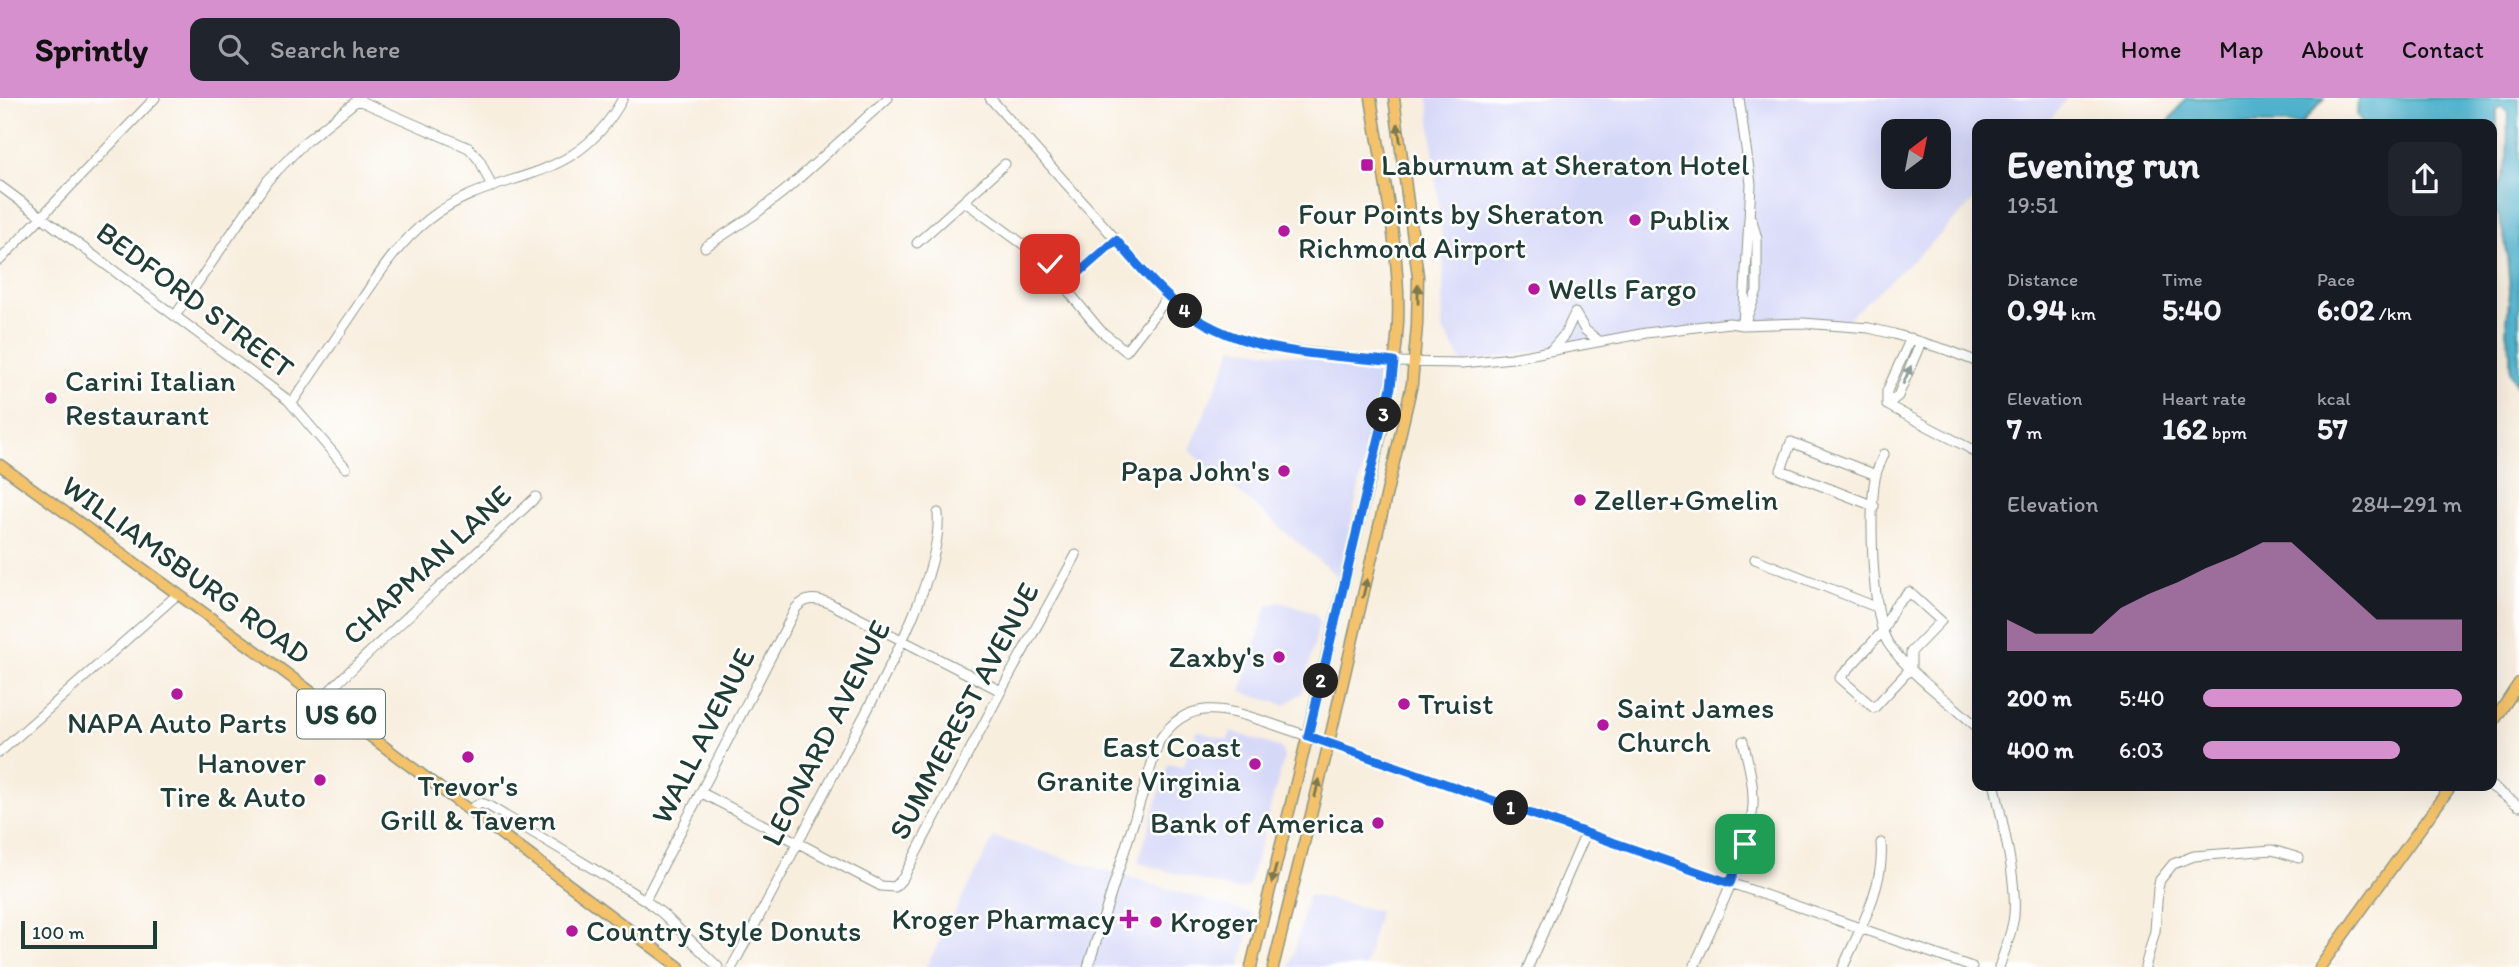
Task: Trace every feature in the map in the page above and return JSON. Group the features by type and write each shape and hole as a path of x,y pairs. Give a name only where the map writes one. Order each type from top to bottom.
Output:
{"main road":[{"path":"1251,967 1391,387 1398,307 1396,268 1371,98"},
{"path":"1273,967 1407,411 1415,362 1418,276 1396,101"},
{"name":"WILLIAMSBURG ROAD","path":"0,466 321,699 679,967"},
{"path":"2497,716 2519,683"},
{"path":"2320,967 2447,791"}],"street":[{"path":"0,260 155,98"},
{"path":"175,316 268,180 305,142 357,98 469,148 481,161 492,187"},
{"path":"292,404 403,242 440,211 492,187 555,165 580,151 603,129 623,98"},
{"path":"705,247 754,215 787,189 888,98"},
{"path":"990,98 1168,297 1200,321 1240,340 1283,350 1394,362 1479,363 1599,341 1728,323 1841,325 1911,338 1972,360"},
{"path":"1739,98 1751,184 1749,212 1757,239 1757,291 1744,325"},
{"path":"917,243 1005,164"},
{"name":"BEDFORD STREET","path":"0,186 292,404 346,468"},
{"path":"964,201 1050,264 1100,330 1126,351 1168,297"},
{"path":"1065,285 1116,240"},
{"path":"1551,350 1565,334 1576,313 1585,330 1599,341"},
{"path":"1887,405 1887,391 1911,338"},
{"path":"1887,405 1898,396 1921,342"},
{"path":"1887,405 1972,451"},
{"path":"1874,506 1781,470 1791,442 1876,475"},
{"path":"1884,454 1876,475 1874,506 1876,607 1882,632 1899,657 1972,723"},
{"name":"CHAPMAN LANE","path":"321,699 536,497"},
{"name":"LEONARD AVENUE","path":"732,967 901,640 921,595 937,537 938,513"},
{"name":"SUMMEREST AVENUE","path":"798,843 881,886 892,888 903,878 1076,555"},
{"path":"1755,559 1876,607"},
{"path":"1909,592 1941,621 1911,652 1911,668 1874,708 1840,678 1882,632 1895,606 1909,592"},
{"path":"0,752 178,594"},
{"name":"WALL AVENUE","path":"645,900 796,608 808,599 817,598 901,640"},
{"path":"901,640 1001,691"},
{"path":"1088,967 1154,754 1166,731 1185,716 1199,710 1217,708 1308,736 1972,967"},
{"path":"1694,967 1730,883 1751,822 1753,787 1743,741"},
{"path":"2497,790 2519,806"},
{"path":"1996,791 2014,905 2011,933 1998,967"},
{"path":"702,793 798,843"},
{"path":"470,809 481,803 489,806 645,900 718,967"},
{"path":"1528,967 1587,833"},
{"path":"1843,967 1882,867 1881,843"},
{"path":"2145,967 2155,931 2160,880 2172,864 2194,856 2272,850 2299,858"}],"shaded area":[{"path":"1428,98 2067,98 2051,119 1972,119 1972,202 1936,239 1841,325 1728,323 1463,363 1442,328 1444,261"},
{"path":"1233,347 1372,366 1382,374 1383,384 1338,577 1189,450"},
{"path":"1280,602 1314,613 1320,621 1302,693 1285,705 1241,692 1267,606"},
{"path":"1197,731 1228,740 1231,731 1281,748 1283,753 1284,758 1249,885 1243,889 1236,890 1138,863 1168,764 1183,767"},
{"path":"994,837 1253,914 1240,967 926,967"},
{"path":"1308,895 1379,911 1365,967 1290,967"}],"water":[{"path":"2186,98 2325,98 2306,119 2171,119"},
{"path":"2358,98 2519,98 2519,392 2510,371 2506,332 2510,291 2506,245 2497,214 2497,191 2506,163 2508,113 2501,106 2497,109 2497,119 2360,119 2357,114"}],"place":[{"name":"Laburnum at Sheraton Hotel","path":"1367,165"},
{"name":"Publix","path":"1635,220"},
{"name":"Four Points by Sheraton Richmond Airport","path":"1284,231"},
{"name":"Wells Fargo","path":"1534,289"},
{"name":"Carini Italian Restaurant","path":"51,398"},
{"name":"Papa John's","path":"1284,471"},
{"name":"Zeller+Gmelin","path":"1580,500"},
{"name":"Zaxby's","path":"1279,657"},
{"name":"NAPA Auto Parts","path":"177,694"},
{"name":"Truist","path":"1404,704"},
{"name":"Saint James Church","path":"1603,725"},
{"name":"Trevor's Grill & Tavern","path":"468,757"},
{"name":"East Coast Granite Virginia","path":"1255,764"},
{"name":"Hanover Tire & Auto","path":"320,780"},
{"name":"Bank of America","path":"1378,823"},
{"name":"Kroger Pharmacy","path":"1129,919"},
{"name":"Kroger","path":"1156,922"},
{"name":"Country Style Donuts","path":"572,931"}],"route":[{"path":"1050,264 1065,285 1116,240 1180,307 1200,321 1240,340 1283,350 1394,362 1391,387 1308,736 1730,883 1745,844"}]}
